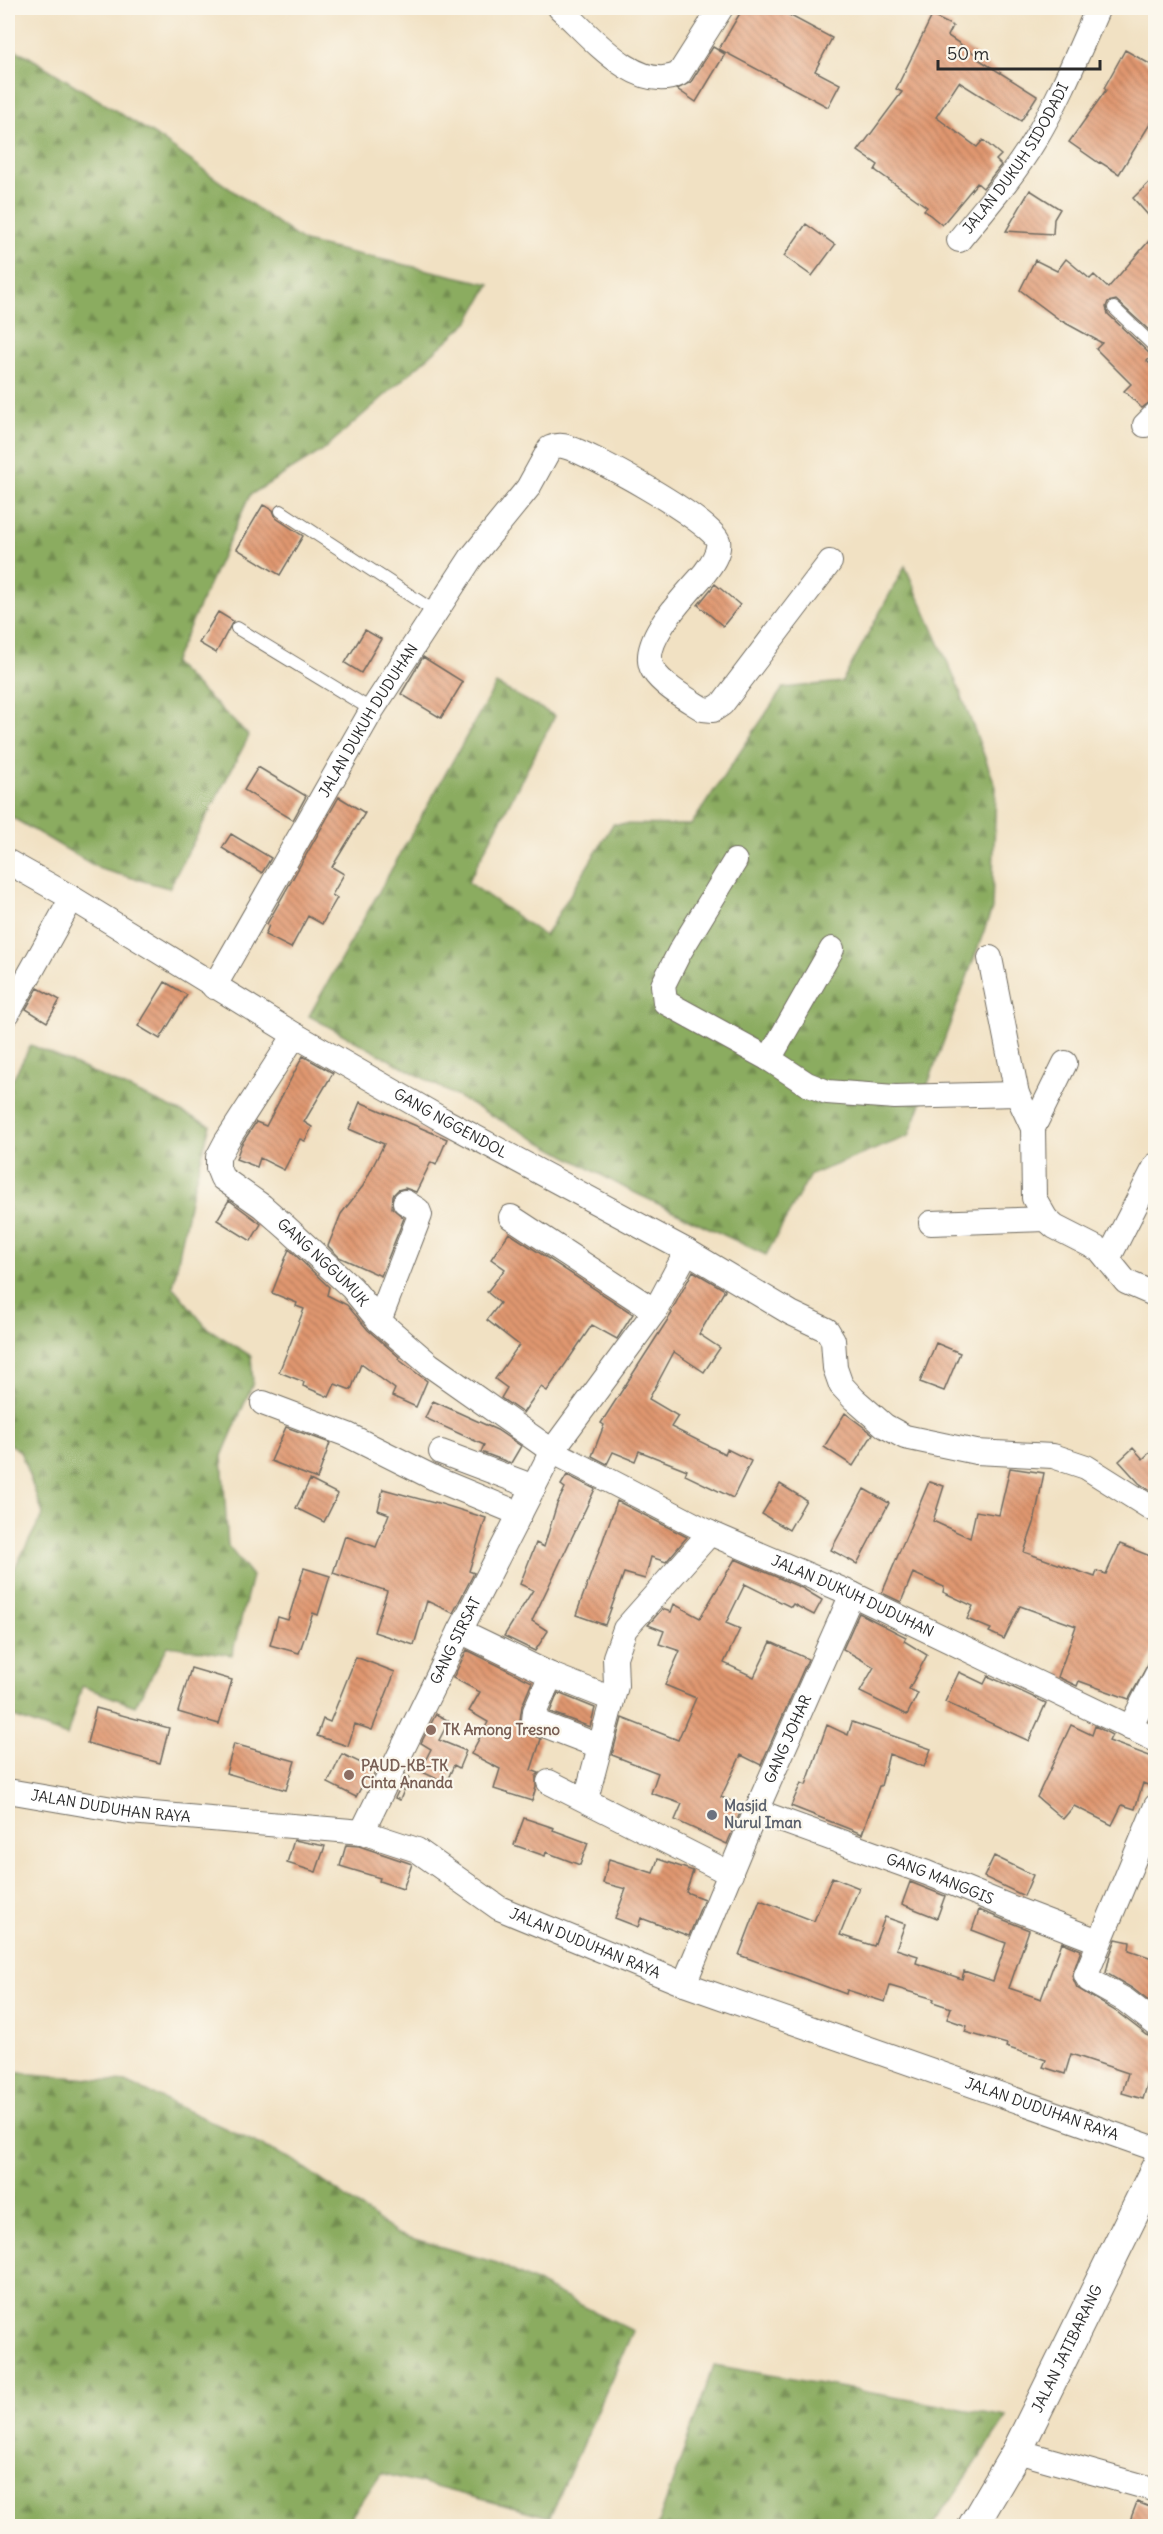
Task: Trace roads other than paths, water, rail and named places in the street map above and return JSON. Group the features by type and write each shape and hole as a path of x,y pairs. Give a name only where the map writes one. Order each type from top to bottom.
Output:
{"street":[{"path":"560,8 626,68 657,79 668,80 679,74 722,8"},
{"name":"JALAN DUKUH SIDODADI","path":"959,240 1012,174 1033,143 1054,105 1098,8"},
{"name":"JALAN DUKUH DUDUHAN","path":"214,987 372,710 434,611 471,558 516,504 540,469 550,448 562,445 655,492 690,513 714,533 718,541 715,558 655,637 649,656 654,672 692,702 708,711 722,704 830,562"},
{"path":"735,861 667,977 663,986 665,1002 769,1059 807,1084 827,1092 895,1097 1017,1094"},
{"name":"GANG NGGENDOL","path":"10,862 214,987 443,1120 687,1251 791,1313 827,1330 833,1340 835,1368 841,1385 885,1426 905,1437 976,1452 1053,1456 1086,1467 1155,1511"},
{"path":"8,1012 72,898"},
{"path":"769,1059 832,949"},
{"path":"990,958 1017,1094 1033,1128 1034,1198 1046,1219 1055,1227 1100,1250 1126,1282 1155,1295"},
{"name":"GANG NGGUMUK","path":"295,1035 225,1142 218,1157 218,1168 222,1178 262,1206 288,1228 352,1288 379,1321 430,1365 552,1451"},
{"path":"1033,1128 1065,1063"},
{"path":"1108,1259 1155,1165"},
{"path":"379,1321 420,1215 418,1210 405,1202"},
{"path":"511,1217 655,1311"},
{"path":"931,1223 1046,1219"},
{"path":"552,1451 655,1311 687,1251"},
{"path":"263,1403 348,1435 438,1480 520,1514"},
{"name":"JALAN DUKUH DUDUHAN","path":"552,1451 710,1533 852,1594 1155,1740"},
{"name":"GANG SIRSAT","path":"362,1832 460,1631 552,1451"},
{"path":"441,1452 534,1487"},
{"path":"586,1799 616,1686 615,1657 625,1629 710,1533"},
{"name":"GANG JOHAR","path":"684,1984 756,1811 852,1594"},
{"path":"460,1631 551,1675 612,1699"},
{"path":"551,1675 535,1711 534,1721 599,1746"},
{"path":"1130,1728 1155,1676"},
{"path":"549,1782 731,1874"},
{"name":"JALAN DUDUHAN RAYA","path":"8,1791 130,1812 362,1832 417,1850 499,1908 684,1984 1155,2149"},
{"path":"1155,1806 1098,1941 1086,1978 1125,2000 1155,2024"},
{"name":"GANG MANGGIS","path":"756,1811 927,1872 1015,1910 1098,1941"},
{"name":"JALAN JATIBARANG","path":"974,2526 1017,2451 1155,2169"},
{"path":"1017,2451 1155,2490"}],"lane":[{"path":"1114,308 1155,348"},
{"path":"281,511 434,611"},
{"path":"237,628 372,710"}],"place":[{"name":"TK Among Tresno","path":"431,1730"},
{"name":"PAUD-KB-TK Cinta Ananda","path":"349,1775"},
{"name":"Masjid Nurul Iman","path":"712,1815"}]}
